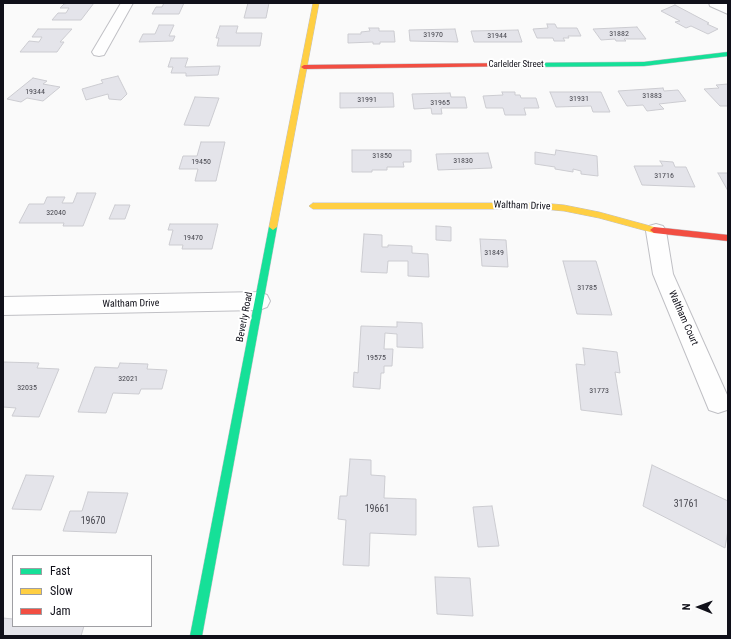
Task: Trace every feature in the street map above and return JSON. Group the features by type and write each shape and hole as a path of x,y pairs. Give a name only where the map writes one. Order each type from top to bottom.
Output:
{"street":[{"path":"99,52 127,3"},
{"name":"Beverly Road","path":"196,636 316,3"},
{"path":"714,3 728,10"},
{"name":"Carlelder Street","path":"304,67 644,64 728,54"},
{"name":"Waltham Drive","path":"313,206 542,206 564,208 599,215 656,231 728,238"},
{"name":"Waltham Court","path":"656,231 663,274 718,402"},
{"name":"Waltham Drive","path":"3,306 259,301"}],"building":[{"path":"94,3 81,20 52,20 58,13 66,13 69,8 60,8 64,4"},
{"path":"164,3 184,3 179,14 152,14 156,7 162,7"},
{"path":"248,3 269,3 266,18 244,18"},
{"path":"675,5 718,29 708,34 691,26 686,28 675,22 680,21 661,11"},
{"path":"547,24 555,24 557,28 577,28 581,36 568,36 569,38 563,38 565,41 554,41 553,38 537,38 533,29 548,28"},
{"path":"159,25 174,25 169,36 175,36 173,41 139,42 143,34 155,34"},
{"path":"220,26 238,26 236,33 262,33 260,46 217,46 219,38 216,38"},
{"path":"637,27 646,39 624,39 626,41 616,41 615,39 601,40 593,29"},
{"path":"369,28 379,28 379,31 394,31 395,42 380,42 380,44 373,44 373,42 348,43 348,34 361,34 361,32 370,31"},
{"path":"38,29 72,29 60,42 64,42 57,52 20,52 29,41 39,42 42,37 32,37"},
{"path":"455,29 458,42 410,41 409,30"},
{"path":"518,30 522,42 474,42 471,31"},
{"path":"171,58 188,58 185,67 220,66 218,75 186,76 186,73 171,73 173,67 168,67"},
{"path":"118,76 127,94 121,100 109,99 108,94 86,100 82,89 103,83 101,80"},
{"path":"33,78 47,81 43,84 60,87 43,101 27,98 21,102 7,99"},
{"path":"728,84 728,106 720,106 704,89 719,88 716,85"},
{"path":"663,88 664,91 678,90 686,101 659,104 664,109 647,111 643,105 627,106 618,91"},
{"path":"502,92 515,92 515,95 520,95 521,98 536,98 539,108 524,108 526,115 505,115 503,108 486,108 483,96 503,95"},
{"path":"550,92 601,92 610,112 593,112 591,106 556,107"},
{"path":"340,93 393,93 394,107 340,108"},
{"path":"450,93 451,97 465,97 467,108 441,108 442,114 432,114 431,108 414,109 412,94"},
{"path":"195,97 219,98 209,126 184,125"},
{"path":"201,142 225,142 216,181 195,181 198,169 179,169 183,156 197,156"},
{"path":"352,150 411,150 411,162 403,162 404,167 387,167 387,170 352,172"},
{"path":"556,150 597,156 598,176 581,174 581,171 573,169 573,172 535,164 535,152 555,155"},
{"path":"488,153 492,168 438,170 436,154"},
{"path":"660,161 673,162 675,167 686,167 695,187 642,185 634,166 663,166"},
{"path":"718,173 728,173 728,191"},
{"path":"77,193 96,193 83,226 63,226 64,223 19,223 29,204 44,204 47,197 65,197 62,203 73,203"},
{"path":"115,205 130,205 125,219 109,219"},
{"path":"170,224 218,224 212,249 182,249 183,245 169,245 173,230 168,230"},
{"path":"436,226 451,227 451,241 436,240"},
{"path":"364,234 382,235 382,247 388,247 388,245 412,246 412,253 428,254 429,277 408,276 408,261 388,261 387,273 361,272"},
{"path":"480,239 506,240 508,267 482,266"},
{"path":"563,261 596,261 612,315 577,314"},
{"path":"397,322 422,323 423,348 397,347 397,334 385,333 384,349 393,349 392,366 384,366 384,373 381,373 380,389 353,387 354,372 358,373 361,326 397,327"},
{"path":"583,348 617,352 620,373 615,372 622,415 581,410 576,364 585,365"},
{"path":"3,362 39,363 37,368 59,369 39,417 12,416 16,408 3,407"},
{"path":"120,363 148,364 147,369 167,370 162,389 141,389 139,394 113,393 106,413 78,412 95,367 118,368"},
{"path":"350,459 371,460 371,475 385,476 384,498 416,499 416,535 370,533 369,566 343,565 346,520 338,519 340,496 347,496"},
{"path":"652,465 728,501 728,530 725,548 643,506"},
{"path":"26,475 54,476 41,510 12,509"},
{"path":"88,492 128,493 116,533 63,531 70,511 82,511"},
{"path":"492,506 499,546 478,547 473,507"},
{"path":"435,577 470,578 473,616 437,614"},
{"path":"3,618 12,619 12,627 84,627 81,636 3,636"}],"traffic: fast":[{"path":"518,65 644,64 728,54"},
{"path":"196,636 273,227"}],"traffic: slow":[{"path":"273,227 316,3"},
{"path":"313,206 542,206 564,208 599,215 654,230"}],"traffic: jam":[{"path":"304,67 518,65"},
{"path":"654,230 728,238"}]}
